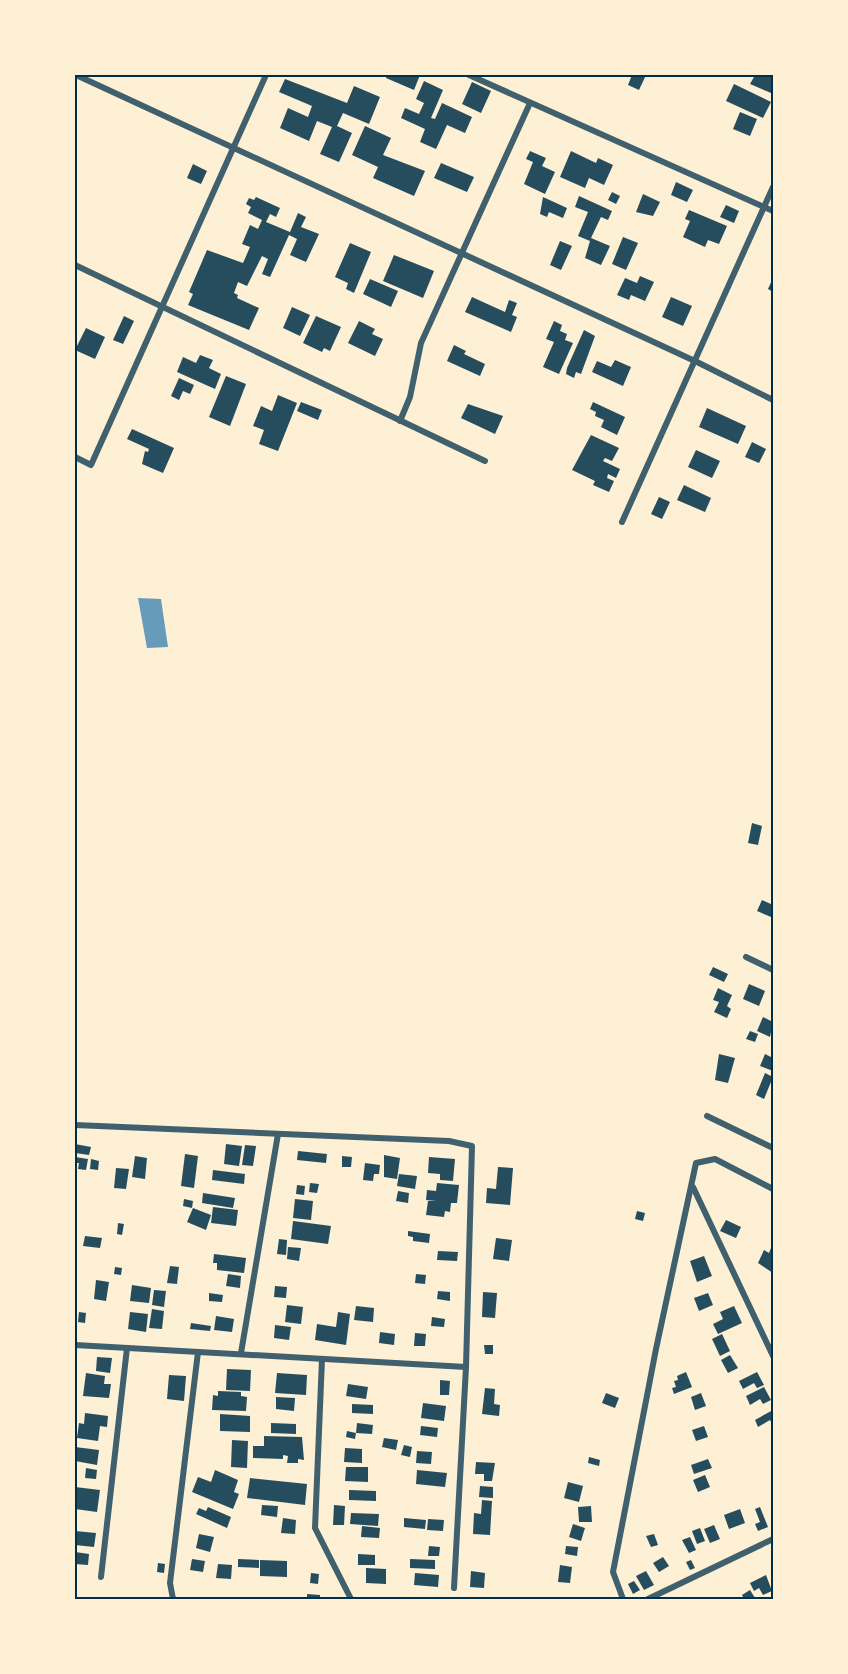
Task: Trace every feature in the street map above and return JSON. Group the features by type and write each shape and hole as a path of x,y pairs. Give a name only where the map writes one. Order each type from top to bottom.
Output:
{"street":[{"path":"76,75 697,362 773,400"},
{"path":"75,457 91,465 164,307 266,75"},
{"path":"469,75 773,211"},
{"path":"400,421 411,397 421,344 530,103"},
{"path":"622,522 697,362 773,187"},
{"path":"75,265 484,461"},
{"path":"746,957 773,970"},
{"path":"707,1116 773,1148"},
{"path":"75,1125 449,1141 472,1146 466,1367 454,1588"},
{"path":"241,1353 278,1134"},
{"path":"623,1599 613,1572 656,1349 693,1186 696,1163 715,1158 773,1190"},
{"path":"693,1186 773,1356"},
{"path":"75,1345 466,1367"},
{"path":"101,1577 127,1348"},
{"path":"173,1599 170,1582 198,1352"},
{"path":"321,1359 315,1528 351,1599"},
{"path":"648,1599 773,1539"}],"water":[{"path":"138,598 161,599 168,647 147,648"}],"building":[{"path":"387,75 420,75 414,90 386,78"},
{"path":"632,75 646,75 639,90 628,85"},
{"path":"750,75 773,75 771,93 750,84 754,77"},
{"path":"285,79 347,103 354,86 380,97 369,124 343,113 337,126 352,133 339,162 320,154 332,127 317,121 309,141 280,128 288,108 308,117 312,106 279,92"},
{"path":"424,81 443,90 431,118 435,119 442,103 472,117 465,133 447,125 436,149 420,142 425,129 401,118 405,108 419,114 424,103 416,99"},
{"path":"472,82 491,91 481,113 462,104"},
{"path":"734,84 771,102 763,118 726,101"},
{"path":"740,112 757,119 750,136 733,129"},
{"path":"365,126 391,138 383,155 425,171 414,196 373,178 378,167 352,155"},
{"path":"530,151 546,158 542,166 555,172 545,194 524,184 533,162 526,159"},
{"path":"571,151 596,163 598,158 613,165 604,185 589,178 585,188 560,177"},
{"path":"441,163 474,177 467,192 434,178"},
{"path":"193,164 207,171 201,184 187,178"},
{"path":"676,182 693,190 687,202 671,195"},
{"path":"612,192 620,196 616,204 608,200"},
{"path":"643,194 660,202 653,216 636,212"},
{"path":"579,196 612,211 608,220 601,217 591,238 610,246 601,265 585,258 590,241 578,236 588,212 575,207"},
{"path":"256,197 280,208 276,217 270,214 266,222 290,232 298,213 306,217 301,227 319,234 306,262 290,255 297,239 289,235 270,277 262,274 268,259 262,256 247,286 238,282 234,293 238,295 237,298 259,308 249,330 188,305 193,294 189,292 207,250 243,263 250,247 242,244 250,225 258,229 262,220 248,213 251,207 246,204 249,198 254,200"},
{"path":"543,197 567,208 563,218 549,212 547,217 540,214"},
{"path":"726,205 739,211 734,223 720,217"},
{"path":"689,210 727,226 719,244 708,240 705,247 683,237 690,221 685,219"},
{"path":"623,237 638,243 626,270 612,264"},
{"path":"560,241 572,246 561,270 550,265"},
{"path":"350,243 371,252 354,293 346,289 348,283 335,277"},
{"path":"394,255 434,271 423,298 383,281"},
{"path":"640,276 654,282 645,301 631,295 629,300 617,295 625,278 637,283"},
{"path":"773,278 773,292 768,289"},
{"path":"370,279 398,291 391,307 363,294"},
{"path":"472,297 505,312 509,300 517,303 512,315 517,317 511,332 465,312"},
{"path":"671,297 692,306 683,326 662,317"},
{"path":"292,307 310,315 300,336 283,328"},
{"path":"124,316 134,321 123,344 113,340"},
{"path":"316,316 341,327 330,351 324,348 322,352 303,343"},
{"path":"359,321 375,329 372,334 383,339 375,356 348,343"},
{"path":"554,321 562,325 560,331 567,334 565,340 573,343 559,374 543,367 554,342 546,339"},
{"path":"86,328 105,337 95,359 75,350"},
{"path":"584,330 595,336 581,374 576,372 574,378 566,374 567,368"},
{"path":"454,345 466,351 464,354 485,364 480,376 447,361"},
{"path":"200,355 213,360 209,368 221,374 215,389 177,372 183,357 196,363"},
{"path":"615,360 631,367 623,386 592,372 597,361 611,367"},
{"path":"226,376 246,384 230,426 209,417"},
{"path":"179,378 194,385 190,394 183,391 179,400 171,396"},
{"path":"278,395 297,403 278,451 259,444 264,430 253,426 261,406 272,411"},
{"path":"301,402 322,410 318,420 297,411"},
{"path":"593,402 625,417 617,435 601,427 604,420 595,416 596,412 590,409"},
{"path":"468,404 503,416 495,434 461,418"},
{"path":"707,408 746,426 738,444 699,427"},
{"path":"132,429 174,448 163,473 142,464 145,451 148,452 149,449 127,439"},
{"path":"591,435 619,448 612,461 605,458 603,461 620,469 616,478 608,474 607,478 614,481 609,492 593,485 595,481 572,470"},
{"path":"752,442 766,449 759,463 745,457"},
{"path":"696,450 720,461 712,478 688,467"},
{"path":"684,485 711,498 705,512 677,500"},
{"path":"659,497 670,502 662,519 651,514"},
{"path":"752,823 762,826 758,845 748,843"},
{"path":"762,900 773,905 771,917 757,911"},
{"path":"713,967 728,974 724,982 709,975"},
{"path":"749,984 765,991 759,1006 743,999"},
{"path":"718,988 732,995 727,1006 731,1009 727,1018 714,1012 719,1002 713,1000"},
{"path":"763,1017 773,1022 770,1037 757,1031"},
{"path":"750,1031 758,1034 755,1042 746,1039"},
{"path":"719,1054 735,1058 728,1083 715,1080"},
{"path":"765,1054 773,1058 773,1071 760,1066"},
{"path":"765,1073 773,1077 764,1099 756,1095"},
{"path":"75,1144 91,1147 89,1155 75,1153"},
{"path":"226,1144 242,1146 239,1166 224,1164"},
{"path":"245,1145 256,1146 253,1166 242,1165"},
{"path":"298,1151 327,1154 326,1163 297,1160"},
{"path":"185,1154 198,1156 194,1188 181,1186"},
{"path":"384,1155 400,1158 397,1179 384,1177"},
{"path":"135,1156 147,1158 145,1179 132,1177"},
{"path":"342,1156 352,1157 351,1167 342,1167"},
{"path":"75,1157 88,1159 86,1170 78,1169 79,1163 75,1163"},
{"path":"429,1157 455,1159 453,1181 440,1180 440,1174 428,1173"},
{"path":"91,1159 99,1161 98,1170 90,1169"},
{"path":"365,1163 380,1165 379,1174 374,1174 373,1181 363,1180"},
{"path":"498,1167 513,1168 510,1205 486,1203 487,1188 496,1189"},
{"path":"116,1168 129,1169 126,1189 114,1188"},
{"path":"213,1170 245,1174 244,1184 212,1180"},
{"path":"399,1174 417,1176 415,1189 397,1186"},
{"path":"310,1183 319,1184 317,1193 309,1192"},
{"path":"437,1183 459,1185 457,1203 451,1203 450,1212 445,1211 444,1217 426,1215 428,1201 436,1201 426,1200 427,1190 436,1191"},
{"path":"297,1185 305,1186 304,1195 296,1194"},
{"path":"398,1191 409,1193 408,1203 396,1201"},
{"path":"203,1193 235,1198 233,1208 202,1203"},
{"path":"184,1199 193,1201 192,1208 183,1206"},
{"path":"295,1199 313,1201 311,1220 293,1218"},
{"path":"213,1207 238,1210 236,1226 211,1223"},
{"path":"193,1208 211,1215 206,1230 187,1222"},
{"path":"637,1211 645,1213 643,1221 635,1219"},
{"path":"726,1220 741,1227 736,1238 720,1231"},
{"path":"293,1221 331,1226 328,1244 291,1239"},
{"path":"118,1223 124,1224 122,1235 117,1234"},
{"path":"408,1231 430,1234 429,1243 413,1241 413,1237 408,1236"},
{"path":"85,1236 102,1238 100,1248 83,1246"},
{"path":"496,1238 512,1240 509,1261 493,1259"},
{"path":"279,1239 287,1240 286,1255 277,1254"},
{"path":"773,1243 773,1273 758,1263 764,1250 769,1253"},
{"path":"288,1247 301,1248 299,1261 287,1259"},
{"path":"438,1251 458,1252 457,1261 437,1260"},
{"path":"214,1254 246,1258 244,1273 217,1270 217,1263 213,1263"},
{"path":"704,1256 712,1276 697,1282 690,1261"},
{"path":"170,1266 179,1267 177,1284 167,1283"},
{"path":"115,1267 122,1268 121,1275 114,1274"},
{"path":"228,1274 241,1276 240,1288 226,1286"},
{"path":"416,1274 426,1275 425,1284 415,1283"},
{"path":"96,1280 109,1282 106,1301 94,1299"},
{"path":"132,1285 151,1288 149,1303 130,1301"},
{"path":"275,1286 287,1287 286,1298 274,1297"},
{"path":"154,1290 166,1291 164,1307 152,1305"},
{"path":"438,1291 450,1292 450,1301 437,1299"},
{"path":"483,1292 497,1293 495,1318 482,1317"},
{"path":"209,1293 223,1295 222,1302 209,1301"},
{"path":"708,1293 713,1305 699,1311 694,1298"},
{"path":"287,1305 303,1307 301,1324 285,1322"},
{"path":"356,1306 374,1308 373,1322 354,1320"},
{"path":"734,1306 742,1323 718,1334 713,1324 723,1319 720,1312"},
{"path":"152,1309 164,1311 162,1329 149,1328"},
{"path":"79,1312 86,1313 85,1323 78,1322"},
{"path":"130,1312 148,1314 146,1332 128,1329"},
{"path":"338,1312 350,1314 346,1345 315,1340 317,1324 336,1327"},
{"path":"216,1316 234,1319 232,1332 214,1330"},
{"path":"432,1317 445,1319 444,1327 431,1326"},
{"path":"191,1323 211,1326 210,1331 190,1329"},
{"path":"275,1325 291,1327 289,1340 274,1338"},
{"path":"380,1332 395,1334 394,1345 379,1343"},
{"path":"415,1333 426,1334 425,1346 414,1346"},
{"path":"722,1334 730,1351 720,1356 712,1339"},
{"path":"484,1345 493,1345 493,1354 485,1354"},
{"path":"730,1355 738,1368 728,1373 721,1360"},
{"path":"97,1357 112,1358 110,1373 96,1371"},
{"path":"227,1369 251,1370 250,1391 226,1390"},
{"path":"686,1372 692,1387 674,1394 672,1388 676,1387 674,1381 678,1380 677,1376"},
{"path":"757,1372 764,1385 757,1388 754,1383 743,1389 739,1381"},
{"path":"86,1373 105,1376 104,1384 111,1384 109,1398 83,1396"},
{"path":"277,1373 307,1375 306,1395 275,1393"},
{"path":"169,1375 186,1376 184,1401 167,1399"},
{"path":"440,1380 450,1381 449,1395 440,1395"},
{"path":"348,1384 368,1387 366,1399 346,1396"},
{"path":"764,1387 771,1400 763,1404 760,1399 750,1405 746,1396"},
{"path":"485,1388 495,1389 494,1404 500,1405 499,1416 482,1414"},
{"path":"218,1391 241,1392 241,1396 247,1397 246,1411 212,1410 213,1395 218,1396"},
{"path":"606,1393 619,1398 615,1408 602,1403"},
{"path":"701,1393 706,1406 695,1410 691,1397"},
{"path":"276,1397 295,1398 294,1411 276,1409"},
{"path":"423,1403 446,1406 444,1421 421,1418"},
{"path":"352,1404 373,1405 373,1414 352,1413"},
{"path":"773,1410 773,1426 770,1420 758,1427 755,1420"},
{"path":"85,1413 108,1416 107,1427 100,1426 98,1441 77,1438 79,1423 84,1424"},
{"path":"220,1414 250,1416 250,1432 220,1431"},
{"path":"271,1423 296,1424 296,1434 271,1433"},
{"path":"357,1423 373,1425 372,1434 356,1433"},
{"path":"421,1426 438,1428 437,1437 420,1435"},
{"path":"704,1426 708,1437 696,1441 692,1430"},
{"path":"347,1431 356,1433 355,1439 346,1437"},
{"path":"264,1436 302,1437 304,1460 298,1459 298,1463 287,1463 288,1456 283,1455 283,1459 253,1458 253,1446 264,1446"},
{"path":"384,1438 398,1440 396,1450 382,1447"},
{"path":"232,1440 248,1441 247,1468 231,1467"},
{"path":"404,1445 412,1447 410,1457 401,1455"},
{"path":"75,1447 99,1450 97,1465 75,1461"},
{"path":"345,1448 362,1449 362,1463 344,1462"},
{"path":"417,1451 432,1452 431,1464 416,1463"},
{"path":"589,1457 600,1460 599,1466 588,1463"},
{"path":"708,1459 712,1468 694,1474 691,1465"},
{"path":"476,1462 495,1463 492,1481 484,1481 484,1474 475,1474"},
{"path":"346,1467 368,1467 368,1482 345,1481"},
{"path":"86,1468 97,1470 96,1479 85,1478"},
{"path":"215,1470 238,1480 234,1492 239,1494 233,1509 192,1492 198,1477 211,1482"},
{"path":"417,1470 447,1473 445,1487 416,1484"},
{"path":"705,1475 710,1487 698,1492 693,1480"},
{"path":"250,1478 307,1484 305,1505 247,1498"},
{"path":"568,1482 583,1486 579,1502 564,1498"},
{"path":"480,1486 493,1487 493,1498 479,1497"},
{"path":"75,1487 100,1490 97,1512 75,1509"},
{"path":"349,1490 376,1491 376,1501 349,1500"},
{"path":"482,1500 492,1501 490,1535 473,1534 474,1513 481,1514"},
{"path":"262,1505 278,1506 277,1517 261,1515"},
{"path":"334,1505 345,1506 344,1525 333,1525"},
{"path":"591,1506 592,1522 579,1522 578,1507"},
{"path":"208,1507 231,1517 227,1528 196,1514 199,1508 206,1511"},
{"path":"760,1507 768,1527 758,1531 755,1524 760,1522 755,1509"},
{"path":"740,1509 745,1523 729,1529 724,1515"},
{"path":"351,1513 379,1514 378,1526 350,1524"},
{"path":"283,1518 296,1520 295,1534 281,1533"},
{"path":"404,1518 426,1520 425,1529 404,1527"},
{"path":"428,1519 444,1520 443,1531 427,1530"},
{"path":"573,1524 585,1528 581,1541 569,1537"},
{"path":"714,1525 720,1539 710,1543 704,1529"},
{"path":"362,1526 380,1528 379,1538 361,1537"},
{"path":"700,1528 705,1541 697,1544 692,1531"},
{"path":"75,1531 96,1533 94,1547 75,1545"},
{"path":"199,1534 214,1537 210,1552 196,1548"},
{"path":"654,1534 658,1545 651,1547 646,1536"},
{"path":"690,1537 696,1550 689,1553 682,1540"},
{"path":"429,1546 440,1547 439,1556 428,1556"},
{"path":"566,1546 578,1547 577,1556 565,1554"},
{"path":"75,1552 89,1554 88,1565 75,1564"},
{"path":"358,1554 375,1555 375,1565 358,1565"},
{"path":"663,1557 669,1566 659,1572 653,1563"},
{"path":"192,1559 205,1561 203,1572 190,1570"},
{"path":"238,1559 259,1560 259,1568 238,1567"},
{"path":"410,1559 435,1560 435,1569 410,1568"},
{"path":"260,1560 287,1561 287,1577 260,1576"},
{"path":"691,1560 695,1568 690,1570 686,1562"},
{"path":"158,1563 165,1564 164,1573 157,1572"},
{"path":"218,1564 232,1565 231,1579 216,1578"},
{"path":"560,1565 572,1567 570,1583 558,1582"},
{"path":"366,1568 386,1569 386,1584 366,1583"},
{"path":"471,1571 485,1573 484,1588 470,1587"},
{"path":"646,1571 654,1585 644,1590 636,1576"},
{"path":"311,1573 319,1574 318,1584 310,1583"},
{"path":"415,1573 439,1575 438,1587 414,1585"},
{"path":"766,1575 772,1591 763,1595 759,1588 754,1591 750,1583"},
{"path":"634,1581 640,1590 633,1594 628,1584"},
{"path":"750,1590 755,1598 744,1599 742,1595"},
{"path":"307,1594 320,1595 320,1599 307,1599"}]}
